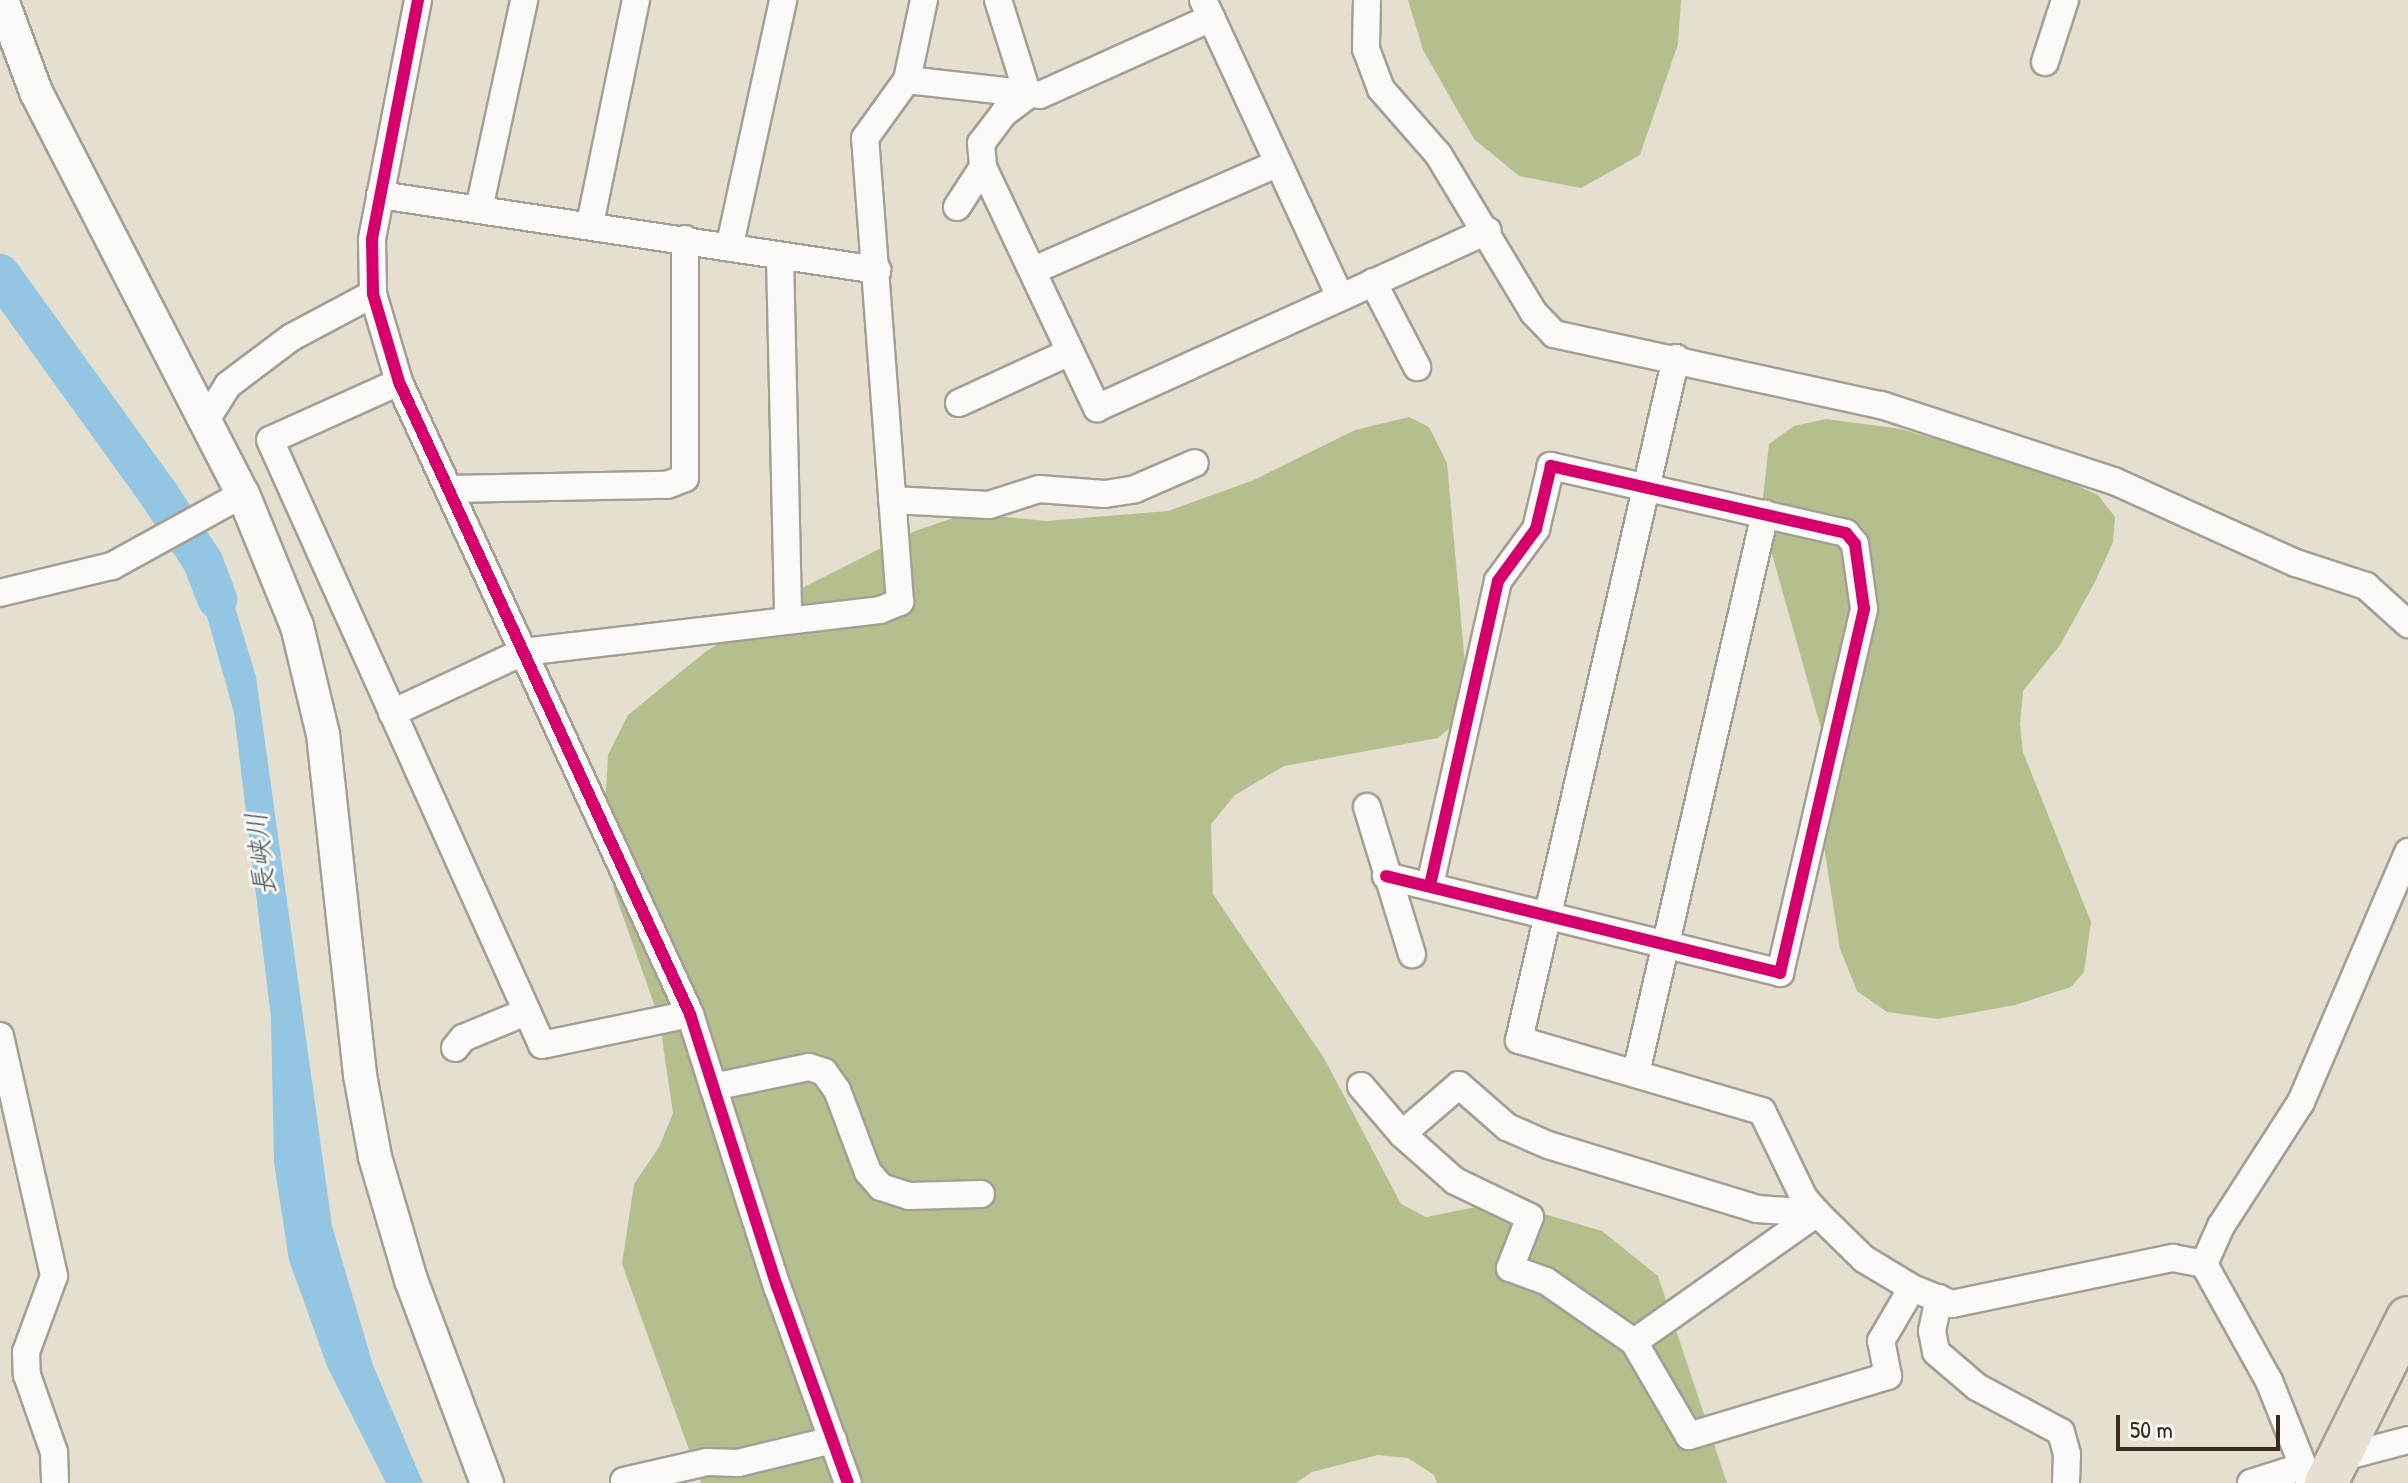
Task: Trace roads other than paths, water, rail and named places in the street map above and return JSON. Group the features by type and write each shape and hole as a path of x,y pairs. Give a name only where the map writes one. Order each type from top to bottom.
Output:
{"highway":[{"path":"2320,1471 2408,1318"}],"street":[{"path":"2,0 36,92 243,494 297,626 323,734 360,1075 375,1157 411,1280 487,1483"},
{"path":"418,0 372,240 373,294 399,382 690,1014 848,1483"},
{"path":"479,209 524,0"},
{"path":"590,224 636,0"},
{"path":"730,244 783,0"},
{"path":"392,713 523,652 880,610 900,602 865,138 907,80 924,0"},
{"path":"998,0 1028,95"},
{"path":"1367,0 1366,49 1381,89 1438,154 1488,231 1534,313 1554,334 1676,358 1881,405 2114,481 2296,563 2366,586 2408,624"},
{"path":"2045,62 2065,0"},
{"path":"907,80 1040,95 1207,9 1340,297"},
{"path":"1028,95 1004,113 981,143 983,167 1097,408 1488,231"},
{"path":"1034,270 1277,164"},
{"path":"957,207 983,167"},
{"path":"380,195 730,244 780,257 877,270"},
{"path":"449,489 667,485 685,478 685,239"},
{"path":"780,257 788,619"},
{"path":"1373,282 1417,367"},
{"path":"206,420 228,385 292,337 373,294"},
{"path":"959,403 1070,352"},
{"path":"1676,358 1519,1040 1762,1111 1804,1198 1817,1213 1864,1259 1912,1288 1952,1304 2173,1258 2204,1264 2320,1471"},
{"path":"399,382 270,440 526,1012 542,1045 690,1014"},
{"path":"892,500 989,505 1039,489 1105,494 1135,489 1195,463"},
{"path":"1386,876 1780,973 1864,609 1855,544 1846,533 1551,466 1536,529 1498,581 1430,885"},
{"path":"0,593 112,566 243,494"},
{"path":"1636,1073 1765,514"},
{"path":"1367,807 1412,954"},
{"path":"2204,1264 2221,1226 2301,1102 2408,852"},
{"path":"458,1036 526,1012"},
{"path":"0,1036 54,1276 26,1352 27,1375 54,1452 55,1483"},
{"path":"713,1087 809,1067 824,1072 837,1090 868,1172 881,1187 909,1196 981,1194"},
{"path":"1402,1134 1459,1085 1507,1127 1548,1145 1757,1209 1817,1213"},
{"path":"1361,1086 1402,1134 1455,1181 1530,1217 1510,1268 1546,1281 1634,1342 1689,1436 1888,1376 1881,1341 1912,1288"},
{"path":"1634,1342 1817,1213"},
{"path":"1939,1298 1932,1331 1936,1352 1977,1387 2061,1432 2067,1454 2066,1483"},
{"path":"624,1481 707,1462 738,1463 833,1440"},
{"path":"2251,1483 2320,1471 2355,1454 2408,1440"}],"water":[{"path":"197,533 228,584 256,677 332,1226 373,1365 423,1483 386,1483 327,1366 289,1260 274,1163 271,1018 234,713 193,566"}],"waterway":[{"name":"長峡川","path":"0,274 160,496 203,562 217,599"}]}
